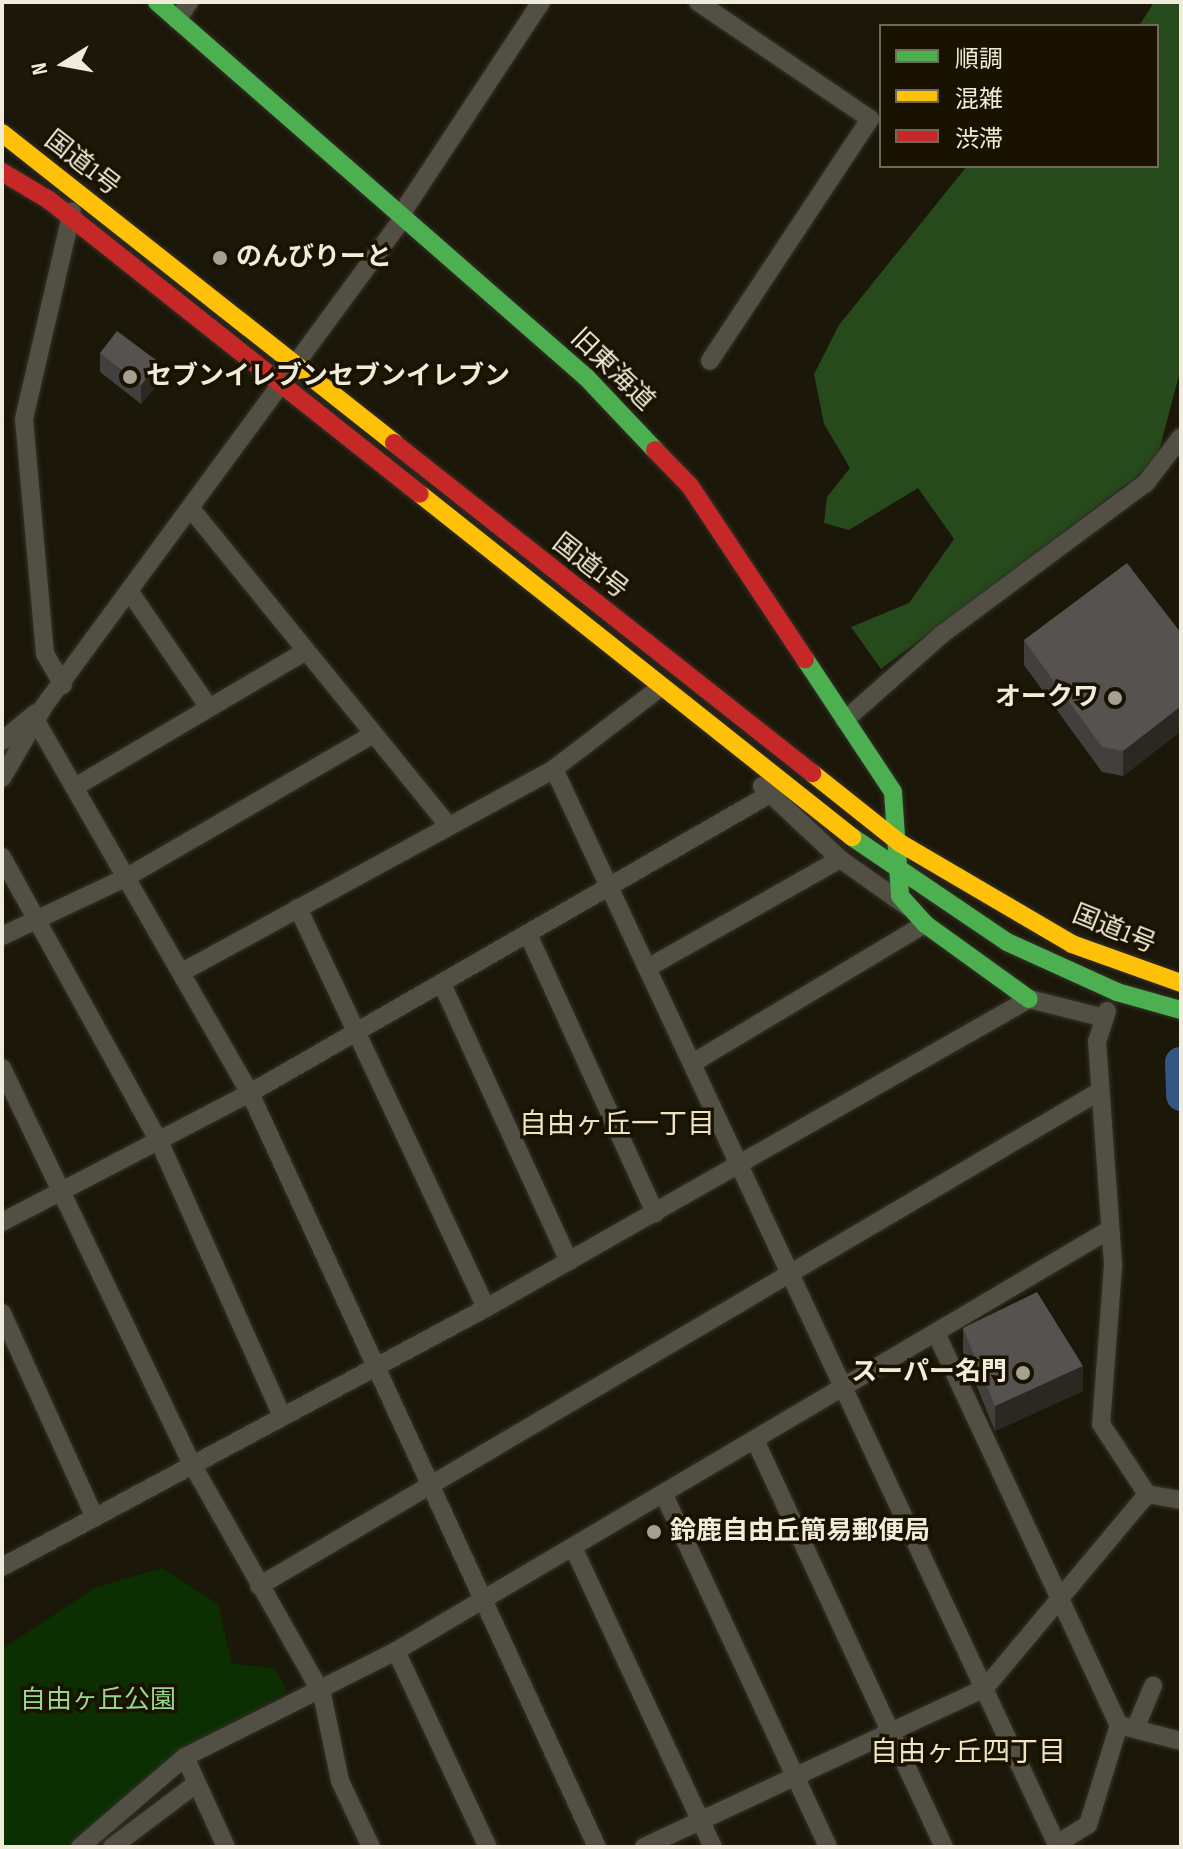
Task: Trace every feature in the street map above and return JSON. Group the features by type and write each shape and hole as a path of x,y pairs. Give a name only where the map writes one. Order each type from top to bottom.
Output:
{"main road":[{"name":"旧東海道","path":"157,2 587,378 690,486 893,792 900,843 895,871"},
{"name":"国道1号","path":"2,133 900,843 1009,911 1129,965 1181,983"},
{"name":"国道1号","path":"2,172 70,217 279,387 895,871 1007,942 1117,992 1181,1010"},
{"path":"895,871 910,909 925,924 1029,999"}],"street":[{"path":"177,20 189,2"},
{"path":"2,778 40,714 192,510 295,362 402,217 541,2"},
{"path":"698,2 870,119 710,361"},
{"path":"63,685 45,654 24,419 76,193"},
{"path":"845,720 941,635 1146,483 1181,437"},
{"path":"192,510 448,825"},
{"path":"130,592 209,708"},
{"path":"75,787 306,651"},
{"path":"182,972 554,769 661,687"},
{"path":"2,741 40,714"},
{"path":"40,714 75,787 250,1093 597,1847"},
{"path":"694,714 770,794 840,859 910,909"},
{"path":"2,936 127,877 374,734"},
{"path":"554,769 696,1061 1058,1846 1088,1825 1127,1727 1153,1686"},
{"path":"2,1222 250,1093 770,794"},
{"path":"2,857 159,1141 282,1416"},
{"path":"651,966 840,859"},
{"path":"298,908 354,1035 486,1308"},
{"path":"696,1061 925,924"},
{"path":"528,934 655,1213"},
{"path":"1129,965 1104,1018 1100,1091 1107,1231 1113,1266 1101,1424 1147,1494 1181,1500"},
{"path":"442,984 569,1261"},
{"path":"2,1567 486,1308 1029,999 1104,1018"},
{"path":"2,1068 66,1190 192,1464 322,1694 340,1781 371,1847"},
{"path":"259,1586 1100,1091"},
{"path":"106,1842 185,1757 322,1694 1107,1231"},
{"path":"2,1313 95,1518"},
{"path":"936,1333 1059,1602 1127,1727 1181,1741"},
{"path":"755,1440 944,1847"},
{"path":"644,1847 985,1688 1147,1494"},
{"path":"664,1495 828,1847"},
{"path":"573,1547 713,1847"},
{"path":"396,1651 488,1847"},
{"path":"185,1757 226,1847"},
{"path":"80,1847 106,1842 197,1783"}],"green space":[{"path":"1154,2 1181,2 1181,368 1156,462 881,669 851,627 909,603 954,539 918,488 849,530 824,523 827,497 850,468 824,424 814,374 839,325 965,168 1159,168 1159,24 1140,24"},
{"name":"自由ヶ丘公園","path":"162,1568 218,1604 232,1664 275,1668 287,1692 182,1750 64,1847 2,1847 2,1649 96,1587"}],"building":[{"path":"117,331 160,363 141,385 100,353"},
{"name":"オークワ","path":"1127,563 1181,633 1181,706 1123,751 1102,747 1024,640"},
{"name":"スーパー名門","path":"1037,1292 1083,1366 995,1406 963,1328"}],"waterway":[{"path":"1180,1062 1181,1096"}],"traffic: fast":[{"path":"157,2 587,378 655,450"},
{"path":"805,659 893,792 900,896 925,924 1029,999"},
{"path":"852,837 1007,942 1117,992 1181,1010"}],"traffic: slow":[{"path":"2,133 394,443"},
{"path":"420,494 852,837"},
{"path":"812,773 900,843 1072,944 1181,983"}],"traffic: jam":[{"path":"2,172 49,200 420,494"},
{"path":"394,443 812,773"},
{"path":"655,450 690,486 805,659"}],"place":[{"name":"のんびりーと","path":"220,258"},
{"name":"セブンイレブンセブンイレブン","path":"130,377"},
{"name":"オークワ","path":"1115,698"},
{"name":"スーパー名門","path":"1023,1373"},
{"name":"鈴鹿自由丘簡易郵便局","path":"654,1532"}],"district":[{"name":"自由ヶ丘一丁目","path":"617,1125"},
{"name":"自由ヶ丘四丁目","path":"968,1753"}]}
